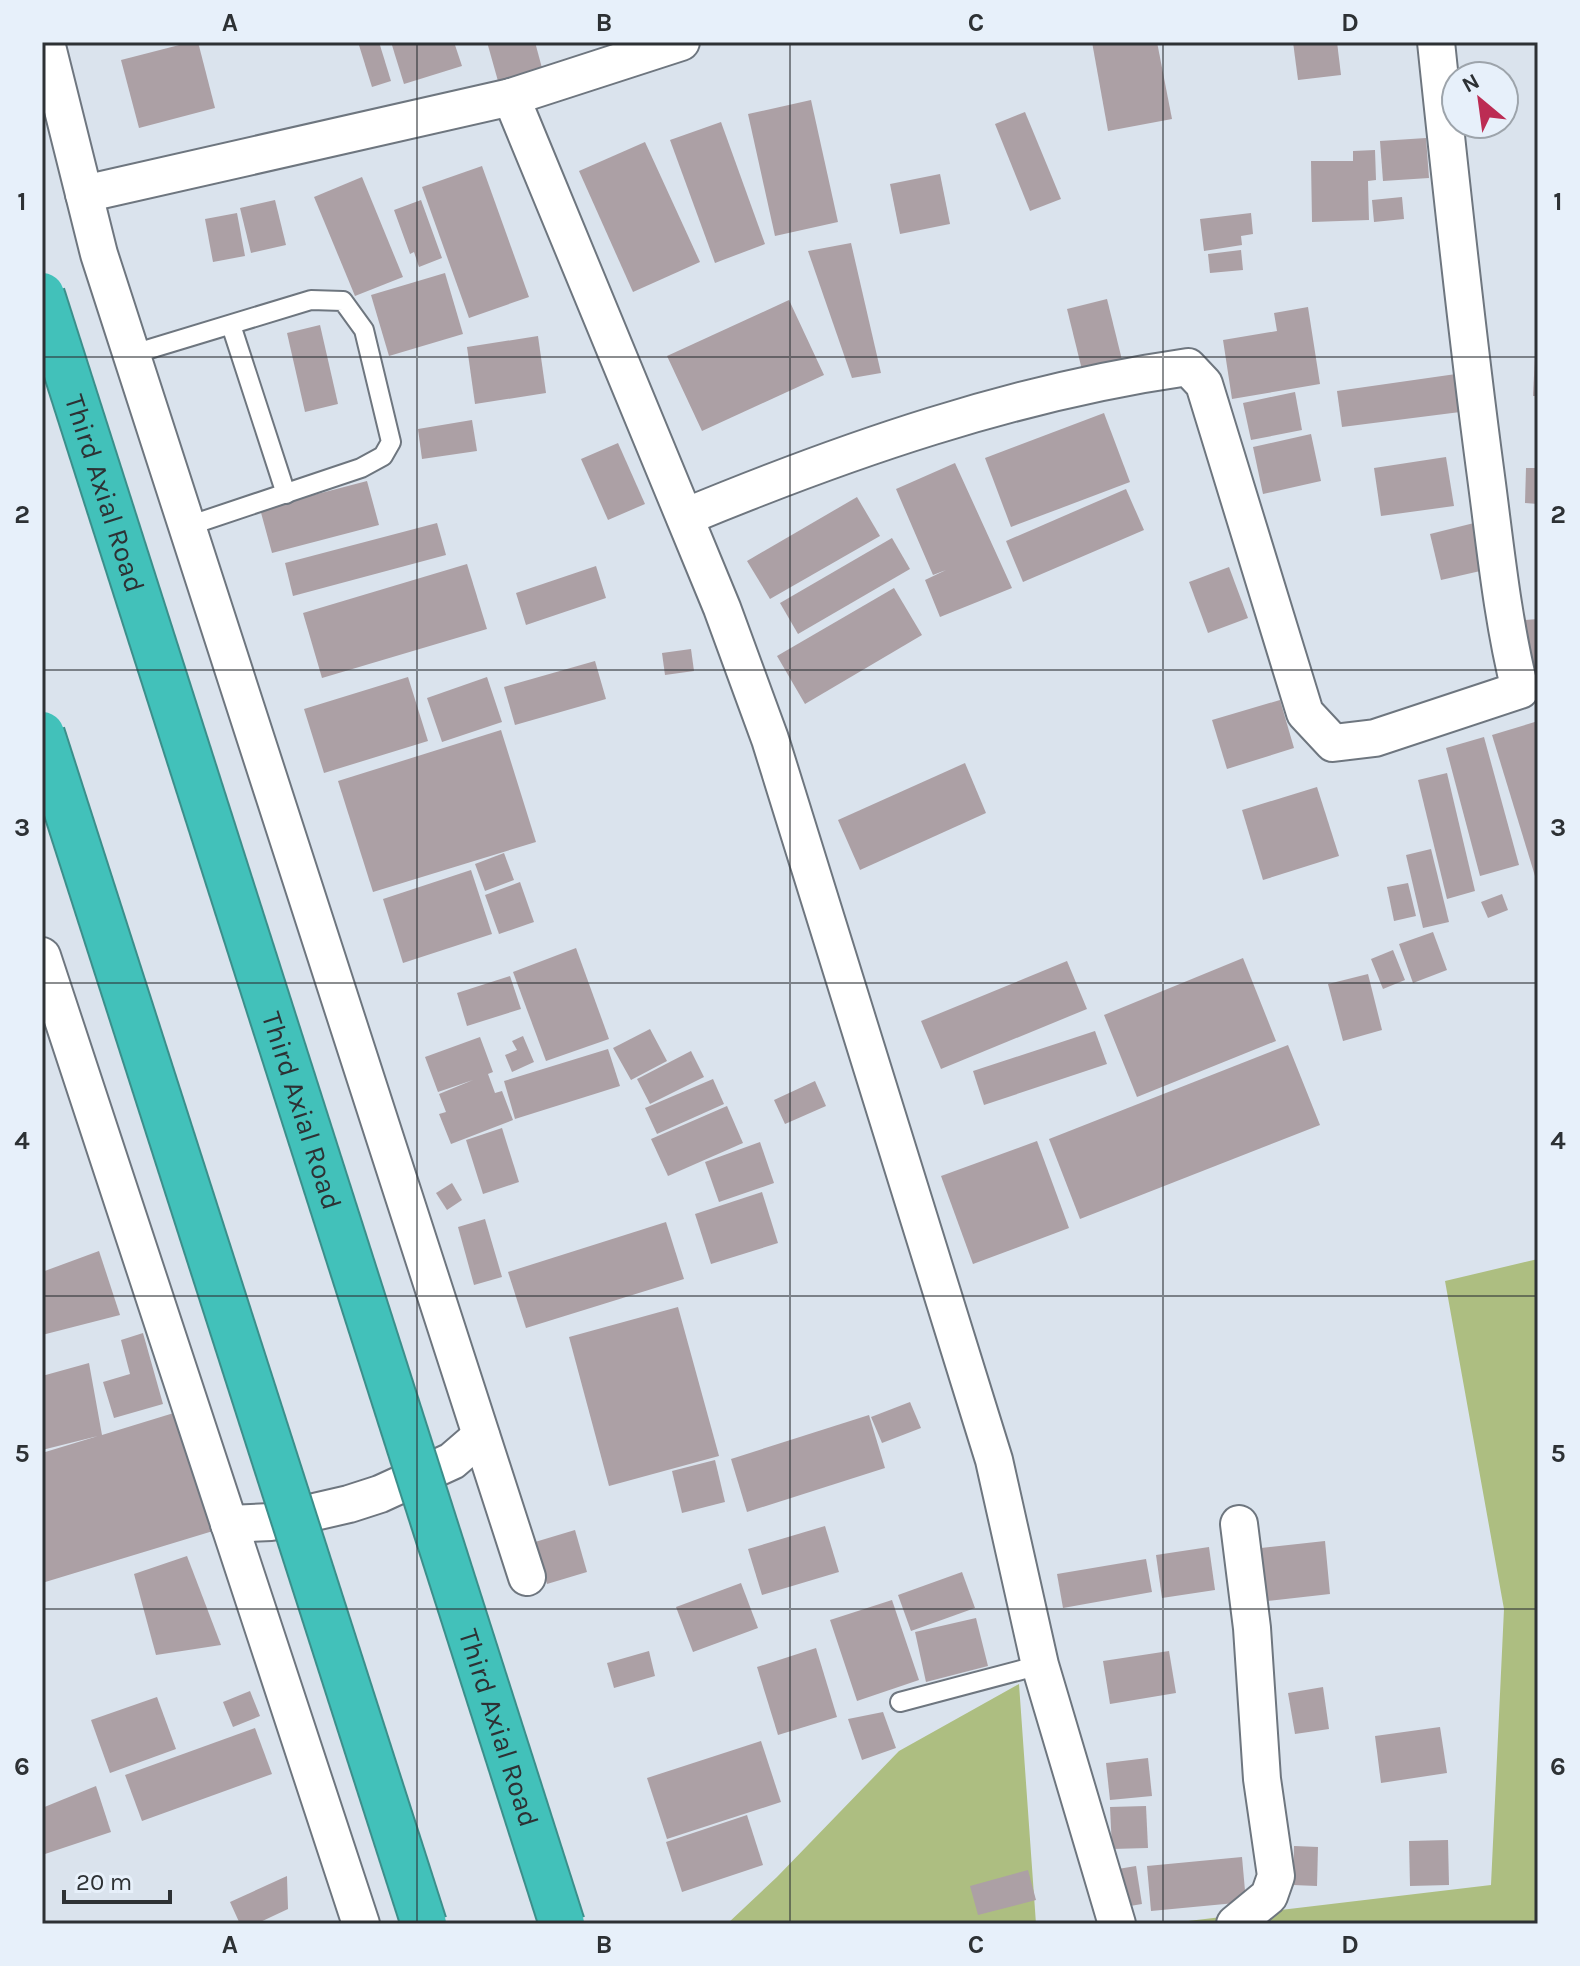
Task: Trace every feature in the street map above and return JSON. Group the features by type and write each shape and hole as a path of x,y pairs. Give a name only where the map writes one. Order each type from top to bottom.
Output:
{"highway":[{"name":"Third Axial Road","path":"42,295 562,1924"},
{"path":"42,734 424,1924"}],"street":[{"path":"46,42 99,254 527,1577"},
{"path":"84,194 511,97 681,42"},
{"path":"685,517 872,445 953,419 1138,374 1188,367 1204,384 1305,713 1333,743 1375,738 1529,688 1503,602 1465,316 1436,42"},
{"path":"511,97 722,608 770,739 989,1445 1040,1665 1117,1924"},
{"path":"42,956 361,1924"},
{"path":"229,1524 271,1522 380,1494 452,1461 481,1436"},
{"path":"1235,1924 1269,1896 1276,1876 1262,1779 1252,1628 1239,1524"}],"lane":[{"path":"133,354 311,300 343,301 364,330 391,442 383,456 361,468 188,526"},
{"path":"231,325 286,494"},
{"path":"900,1702 1040,1665"}],"green space":[{"path":"1538,1259 1538,1924 1163,1924 1491,1885 1504,1609 1445,1281"},
{"path":"1019,1684 1036,1924 727,1924 899,1751"}],"building":[{"path":"198,42 215,108 139,128 121,60"},
{"path":"358,42 379,42 391,81 372,87"},
{"path":"391,42 454,42 462,66 404,84"},
{"path":"487,42 535,42 542,68 498,81"},
{"path":"1092,42 1157,42 1172,119 1108,131"},
{"path":"1293,42 1337,42 1341,75 1298,80"},
{"path":"811,100 838,222 775,236 748,114"},
{"path":"1025,112 1061,199 1030,211 995,124"},
{"path":"721,122 765,244 715,263 670,140"},
{"path":"1426,138 1429,178 1383,181 1380,141"},
{"path":"645,142 700,262 633,292 579,171"},
{"path":"1375,150 1376,180 1368,181 1369,220 1312,222 1311,161 1353,161 1353,151"},
{"path":"482,166 529,297 469,318 422,187"},
{"path":"940,174 950,224 900,234 890,184"},
{"path":"362,177 403,277 355,296 314,197"},
{"path":"1402,197 1404,219 1374,222 1372,200"},
{"path":"275,200 286,245 251,253 240,208"},
{"path":"421,200 442,258 419,267 414,252 410,254 394,210"},
{"path":"237,213 245,256 213,262 205,219"},
{"path":"1251,213 1253,234 1241,236 1242,245 1204,251 1200,219"},
{"path":"851,243 881,373 852,378 808,251"},
{"path":"1241,250 1243,270 1210,273 1208,254"},
{"path":"445,273 463,334 389,356 371,295"},
{"path":"1107,299 1123,364 1083,374 1067,309"},
{"path":"789,300 824,375 702,431 667,356"},
{"path":"1308,307 1320,384 1232,399 1223,340 1277,331 1274,313"},
{"path":"320,325 338,404 305,412 287,333"},
{"path":"538,336 546,393 475,404 467,347"},
{"path":"1535,356 1538,356 1538,396 1533,396"},
{"path":"1463,373 1468,411 1342,427 1337,391"},
{"path":"1295,392 1302,430 1251,440 1243,403"},
{"path":"1104,413 1130,482 1011,527 985,458"},
{"path":"472,420 477,451 422,459 418,429"},
{"path":"1311,434 1321,481 1263,494 1253,447"},
{"path":"618,443 645,504 608,520 581,459"},
{"path":"1446,457 1454,506 1381,516 1374,468"},
{"path":"955,463 1012,588 940,617 925,580 946,570 933,575 896,489"},
{"path":"1526,468 1538,468 1538,504 1525,503"},
{"path":"367,481 379,525 272,553 260,509"},
{"path":"1126,489 1144,530 1023,582 1006,541"},
{"path":"857,497 880,536 770,599 747,561"},
{"path":"1478,522 1489,569 1441,580 1430,534"},
{"path":"437,523 446,555 293,596 285,563"},
{"path":"892,538 910,569 798,634 780,603"},
{"path":"467,564 487,629 322,678 303,613"},
{"path":"596,566 606,598 526,625 516,593"},
{"path":"1229,567 1248,618 1208,633 1189,582"},
{"path":"894,588 922,635 805,704 777,656"},
{"path":"1538,619 1538,672 1531,673 1525,620"},
{"path":"691,649 694,671 665,675 662,653"},
{"path":"595,661 606,699 515,725 504,687"},
{"path":"408,677 428,741 324,773 304,709"},
{"path":"487,677 502,722 442,742 427,698"},
{"path":"1280,700 1294,748 1227,769 1212,720"},
{"path":"1538,721 1538,875 1535,876 1492,735"},
{"path":"501,730 536,842 373,892 338,781"},
{"path":"1484,737 1519,865 1480,876 1446,748"},
{"path":"965,763 986,813 860,870 838,820"},
{"path":"1447,773 1475,891 1447,899 1418,780"},
{"path":"1317,787 1339,856 1263,880 1242,810"},
{"path":"1431,849 1449,922 1423,928 1406,855"},
{"path":"504,853 514,880 485,891 475,864"},
{"path":"471,870 492,934 403,963 383,899"},
{"path":"520,882 534,922 499,934 485,895"},
{"path":"1408,883 1416,916 1394,921 1387,887"},
{"path":"1502,894 1508,910 1488,918 1481,902"},
{"path":"1433,932 1447,970 1413,983 1399,944"},
{"path":"576,948 609,1039 546,1061 513,972"},
{"path":"1393,950 1405,980 1383,989 1371,959"},
{"path":"1243,958 1276,1041 1137,1097 1104,1015"},
{"path":"1067,961 1087,1009 941,1069 921,1021"},
{"path":"1368,974 1382,1030 1343,1041 1328,984"},
{"path":"510,976 521,1009 467,1026 457,993"},
{"path":"650,1029 667,1061 631,1080 613,1048"},
{"path":"1095,1031 1107,1064 984,1105 973,1071"},
{"path":"523,1036 534,1062 512,1072 505,1055 517,1050 512,1041"},
{"path":"480,1037 493,1072 488,1074 495,1093 502,1091 513,1120 451,1144 439,1114 446,1112 439,1094 473,1080 438,1092 425,1057"},
{"path":"1288,1045 1320,1125 1080,1219 1049,1139"},
{"path":"608,1049 620,1086 515,1119 504,1081"},
{"path":"691,1051 704,1077 650,1104 637,1079"},
{"path":"713,1079 724,1104 657,1134 645,1108"},
{"path":"815,1081 826,1106 785,1124 774,1100"},
{"path":"727,1106 743,1143 668,1176 651,1139"},
{"path":"502,1128 519,1182 483,1194 466,1140"},
{"path":"1037,1141 1069,1228 973,1264 941,1176"},
{"path":"760,1142 774,1183 719,1202 705,1162"},
{"path":"452,1183 462,1200 447,1210 436,1193"},
{"path":"762,1192 778,1243 711,1264 695,1214"},
{"path":"485,1219 502,1277 474,1285 458,1227"},
{"path":"666,1222 684,1279 526,1328 508,1272"},
{"path":"99,1251 120,1315 42,1335 42,1272"},
{"path":"678,1307 719,1456 609,1486 569,1337"},
{"path":"143,1333 163,1404 114,1418 103,1382 130,1374 121,1340"},
{"path":"89,1363 102,1435 177,1412 213,1531 42,1583 42,1453 98,1436 42,1450 42,1376"},
{"path":"910,1402 921,1428 882,1443 871,1417"},
{"path":"869,1415 885,1468 747,1512 731,1459"},
{"path":"715,1460 725,1502 682,1513 672,1471"},
{"path":"825,1526 839,1572 762,1595 748,1549"},
{"path":"575,1530 587,1572 547,1584 535,1542"},
{"path":"1325,1541 1330,1594 1267,1601 1261,1548"},
{"path":"1209,1547 1215,1590 1162,1598 1156,1555"},
{"path":"187,1556 221,1645 156,1655 134,1574"},
{"path":"1146,1559 1152,1592 1063,1608 1057,1574"},
{"path":"962,1572 975,1608 911,1631 898,1595"},
{"path":"741,1583 758,1628 693,1652 676,1607"},
{"path":"892,1600 919,1680 857,1701 830,1620"},
{"path":"976,1618 988,1666 926,1682 915,1632"},
{"path":"816,1648 837,1717 778,1735 757,1667"},
{"path":"649,1651 655,1676 614,1688 607,1663"},
{"path":"1169,1651 1176,1693 1110,1704 1103,1661"},
{"path":"1323,1687 1329,1729 1295,1734 1288,1693"},
{"path":"250,1691 260,1716 233,1727 223,1702"},
{"path":"157,1697 176,1749 110,1773 91,1720"},
{"path":"883,1712 896,1748 862,1760 848,1719"},
{"path":"1440,1727 1447,1773 1381,1783 1375,1736"},
{"path":"255,1728 272,1774 142,1821 125,1775"},
{"path":"761,1741 781,1802 667,1839 647,1778"},
{"path":"1148,1758 1152,1796 1110,1800 1106,1763"},
{"path":"96,1786 111,1832 42,1855 42,1808"},
{"path":"1146,1806 1148,1848 1112,1849 1110,1807"},
{"path":"747,1815 763,1865 682,1892 666,1842"},
{"path":"1448,1840 1449,1885 1410,1886 1409,1841"},
{"path":"1294,1846 1318,1847 1317,1886 1293,1885"},
{"path":"1242,1857 1246,1902 1151,1911 1147,1866"},
{"path":"1136,1866 1142,1904 1118,1908 1112,1870"},
{"path":"1028,1870 1036,1900 978,1915 970,1886"},
{"path":"287,1876 288,1909 256,1924 240,1924 230,1902"}]}
